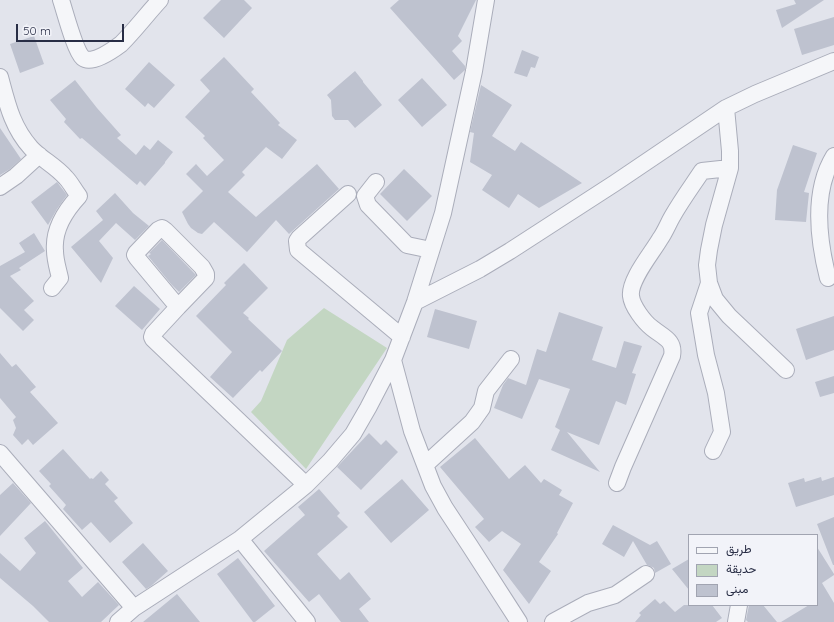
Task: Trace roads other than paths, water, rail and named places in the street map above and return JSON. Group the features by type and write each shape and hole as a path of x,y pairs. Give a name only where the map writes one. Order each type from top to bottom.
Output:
{"street":[{"path":"61,0 79,54 89,60 96,59 106,54 121,44 160,0"},
{"path":"118,622 134,608 240,539 306,485 330,461 353,434 393,360 415,302 443,213 474,71 486,0"},
{"path":"415,302 480,269 510,251 615,183 726,108 755,94 834,61"},
{"path":"0,77 7,106 14,125 31,149 65,177 79,196 68,208 59,223 55,238 54,251 60,278 52,288"},
{"path":"726,108 730,168 714,225 709,250 707,265 709,283 715,299 729,316 786,370"},
{"path":"0,186 16,176 39,155"},
{"path":"828,278 820,236 819,210 822,184 834,156"},
{"path":"617,483 672,356 673,350 668,340 647,323 638,312 630,295 632,285 672,217 702,171 730,168"},
{"path":"376,182 365,196 368,205 406,244 431,250"},
{"path":"348,194 299,238 297,241 298,250 402,337"},
{"path":"178,307 135,255 158,230 162,228 202,267 206,274 206,278 153,334 152,337 154,341 306,485"},
{"path":"709,283 699,313 706,355 716,394 722,432 713,451"},
{"path":"425,465 472,422 482,408 486,391 511,359"},
{"path":"393,360 412,431 433,486 445,508 519,622"},
{"path":"0,453 134,608"},
{"path":"240,539 307,622"},
{"path":"553,622 588,603 615,595 646,574"},
{"path":"736,622 739,606"}]}
